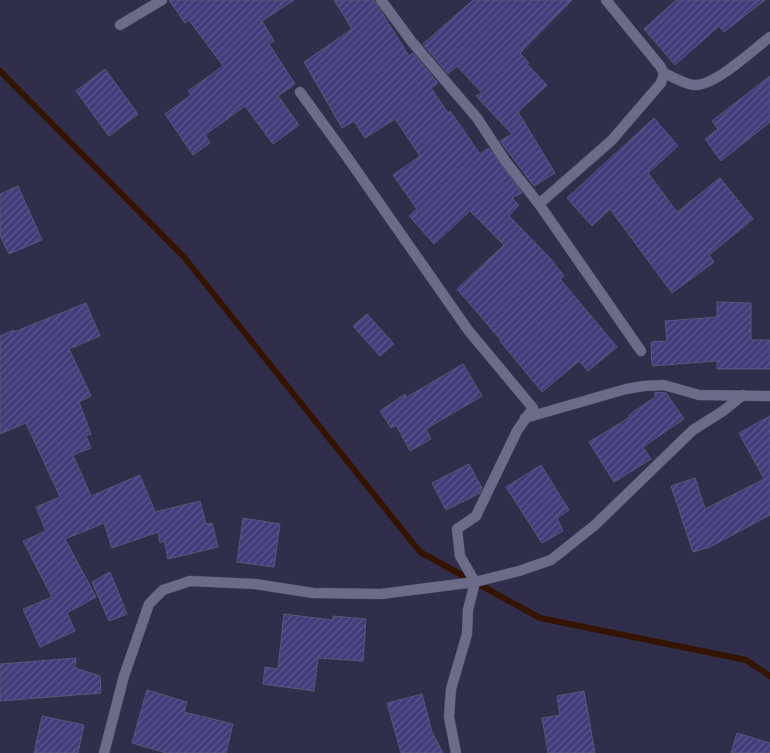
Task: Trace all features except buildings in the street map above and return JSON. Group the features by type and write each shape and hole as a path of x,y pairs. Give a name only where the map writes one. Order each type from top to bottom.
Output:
{"street":[{"path":"120,25 162,0"},
{"path":"381,0 412,42 477,118 506,162 539,204 642,351"},
{"path":"606,0 664,73 694,86 721,75 770,37"},
{"path":"539,204 612,140 662,83 664,73"},
{"path":"300,92 468,330 534,408 517,431 476,516 458,529 460,556 475,582 468,610 467,634 451,690 449,717 456,753"},
{"path":"525,418 626,389 644,386 664,385 699,395 770,396"},
{"path":"104,753 124,676 150,604 163,590 190,581 256,584 313,593 381,594 475,582 519,571 551,560 595,525 693,430 723,412 744,395"}],"waterway":[{"path":"0,71 184,257 420,552 540,618 746,660 770,676"}]}
